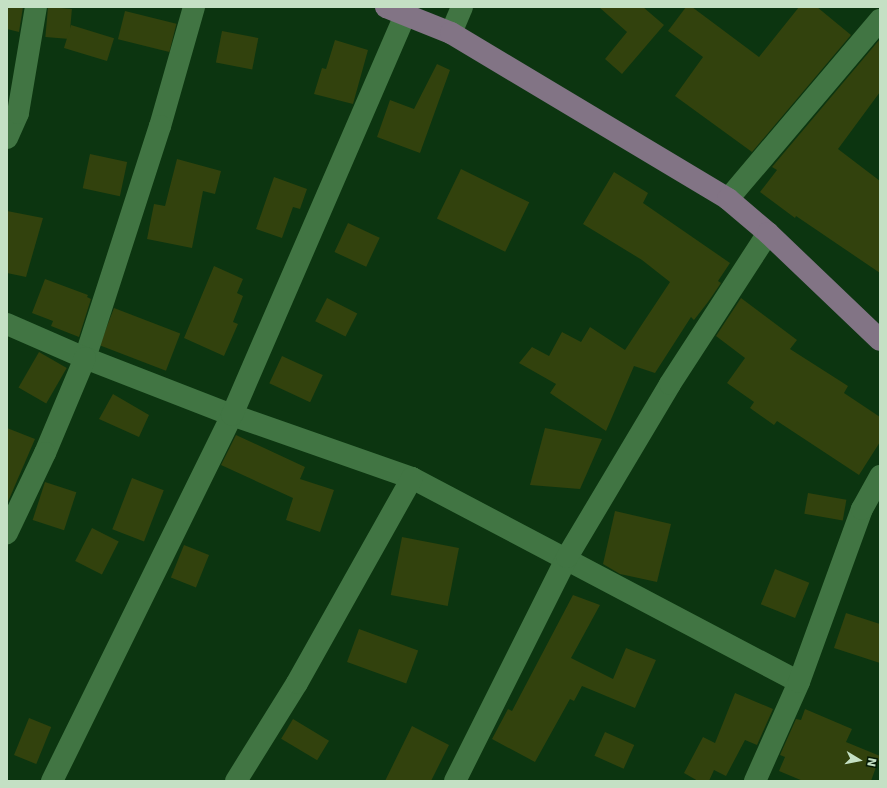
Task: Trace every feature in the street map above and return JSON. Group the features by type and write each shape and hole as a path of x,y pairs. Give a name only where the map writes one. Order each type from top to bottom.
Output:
{"main road":[{"path":"396,11 451,33 728,199 768,233 880,340"}],"street":[{"path":"7,138 18,113 36,7"},
{"path":"7,533 85,358 160,126 194,7"},
{"path":"451,33 462,7"},
{"path":"52,781 232,415 396,11"},
{"path":"728,199 880,20"},
{"path":"454,781 567,557 670,384 768,233"},
{"path":"7,324 85,358 232,415 412,478 567,557 799,682"},
{"path":"755,781 799,682 862,509 880,476"},
{"path":"236,781 297,682 412,478"}],"building":[{"path":"7,7 23,7 19,32 7,29"},
{"path":"48,7 72,9 69,39 45,37"},
{"path":"599,7 643,7 664,25 622,74 605,59 627,32"},
{"path":"686,7 692,7 759,57 799,7 817,7 851,35 752,152 675,96 703,57 668,31"},
{"path":"125,11 176,24 169,52 118,39"},
{"path":"71,25 114,38 107,61 64,48"},
{"path":"222,31 258,38 252,69 216,62"},
{"path":"880,39 880,92 838,149 880,181 880,273 796,216 795,218 760,192 777,170 772,167"},
{"path":"335,40 368,50 353,104 314,94 322,68 326,69"},
{"path":"437,64 450,70 420,153 377,137 390,100 414,109"},
{"path":"90,154 127,162 120,196 83,188"},
{"path":"177,159 221,171 215,194 203,191 192,248 147,239 154,204 165,206"},
{"path":"461,169 529,202 505,252 437,218"},
{"path":"614,172 648,193 643,203 730,263 718,281 721,283 694,320 691,317 655,373 634,366 606,431 550,393 556,384 519,363 532,347 549,356 562,332 581,342 590,327 625,350 670,282 642,260 583,224"},
{"path":"274,177 307,189 300,209 293,207 282,238 256,229"},
{"path":"7,211 43,218 26,277 7,273"},
{"path":"348,223 380,238 366,267 334,252"},
{"path":"214,266 243,279 237,293 243,296 233,322 238,324 224,356 184,338"},
{"path":"45,279 88,295 87,297 91,299 79,337 51,326 53,321 32,313"},
{"path":"327,298 357,313 345,337 315,321"},
{"path":"741,298 797,340 790,349 848,386 844,393 880,417 880,442 859,475 777,421 774,425 750,408 754,402 727,383 745,358 716,336"},
{"path":"114,308 180,333 166,371 100,345"},
{"path":"39,352 67,368 46,404 18,388"},
{"path":"282,356 323,375 310,402 269,383"},
{"path":"113,394 149,415 139,437 99,419"},
{"path":"7,428 35,439 7,504"},
{"path":"545,428 602,439 580,489 530,485"},
{"path":"236,435 305,467 300,479 334,490 320,532 286,520 293,498 221,465"},
{"path":"132,478 164,490 144,542 112,529"},
{"path":"45,482 76,492 64,530 33,520"},
{"path":"808,493 846,500 843,520 804,514"},
{"path":"615,511 671,524 657,582 620,574 603,564"},
{"path":"92,528 119,542 102,575 75,561"},
{"path":"402,537 459,548 448,606 391,595"},
{"path":"184,545 209,555 196,588 171,577"},
{"path":"775,569 809,583 795,618 761,604"},
{"path":"573,595 600,605 571,658 613,679 626,648 656,660 635,708 582,686 574,701 570,699 535,762 492,739 508,709 512,711"},
{"path":"846,613 880,624 880,663 834,648"},
{"path":"359,629 418,651 406,683 347,662"},
{"path":"735,693 773,709 757,745 745,740 726,776 714,770 709,781 698,781 684,773 703,737 715,743"},
{"path":"805,709 852,729 846,742 880,756 871,781 803,781 779,771 785,757 780,755 796,719 801,720"},
{"path":"29,718 51,727 36,764 14,755"},
{"path":"293,719 329,741 317,760 281,739"},
{"path":"412,726 449,745 431,781 385,781"},
{"path":"605,732 634,745 624,769 594,756"}]}
